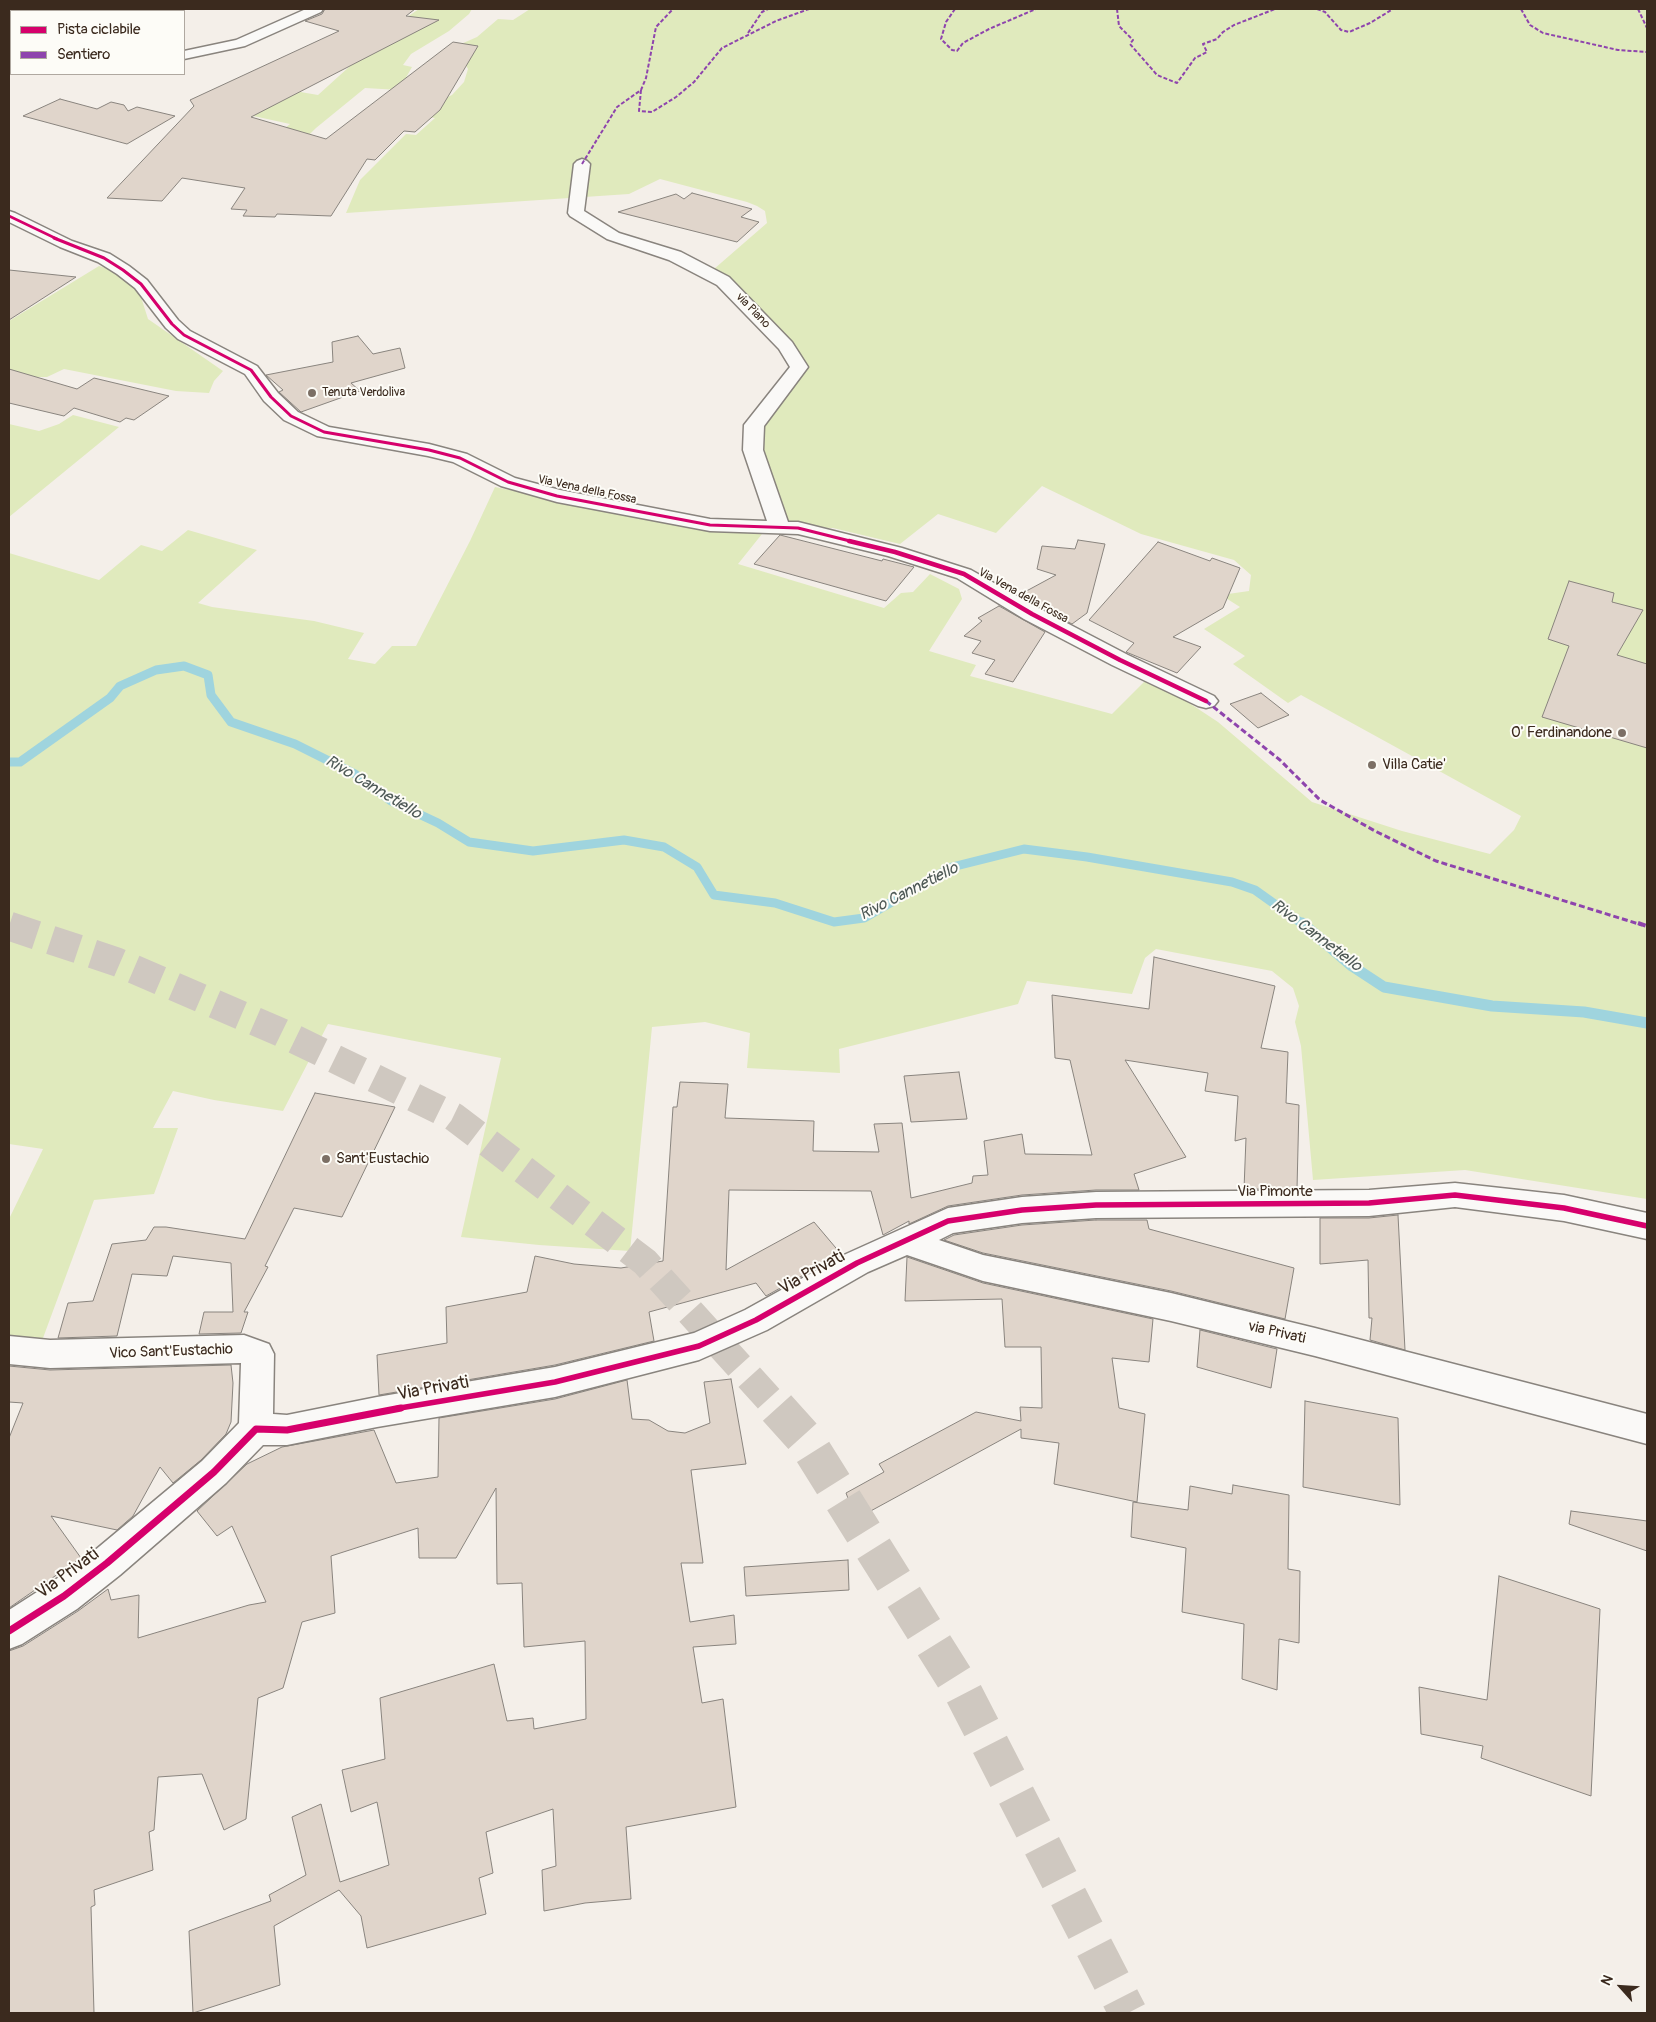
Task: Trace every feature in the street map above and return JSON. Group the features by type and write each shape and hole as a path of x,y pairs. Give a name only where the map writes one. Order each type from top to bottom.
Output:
{"street":[{"path":"185,55 240,43 316,9"},
{"name":"via Piano","path":"582,164 576,213 613,236 675,256 723,281 786,346 799,367 754,425 753,450 760,477 780,527"},
{"name":"Via Vena della Fossa","path":"9,216 66,244 104,258 123,270 141,284 172,324 184,335 251,370 271,398 291,416 324,432 428,450 460,458 508,482 557,496 710,525 798,528 856,541 964,574 1032,614 1120,660 1206,701"},
{"name":"Via Pimonte","path":"906,1242 948,1221 1022,1210 1096,1205 1359,1203 1455,1194 1564,1208 1647,1226"},
{"name":"Via Privati","path":"9,1631 64,1596 107,1563 214,1472 256,1429 287,1430 377,1412 555,1382 699,1346 756,1320 857,1263 906,1242"},
{"name":"via Privati","path":"906,1242 983,1268 1162,1305 1315,1342 1647,1429"},
{"name":"Vico Sant'Eustachio","path":"9,1350 60,1354 244,1350 258,1354 256,1429"}],"green space":[{"path":"419,9 472,9 469,14 449,31 411,54 403,65 412,67 399,90 365,88 316,128 271,172 233,170 290,124 235,112 283,89 318,95 360,57 379,36"},
{"path":"530,9 1647,9 1647,1199 1465,1170 1313,1180 1301,1046 1295,1022 1299,1006 1293,988 1272,971 1156,949 1145,958 1132,994 1027,981 1018,1004 839,1049 840,1073 747,1068 750,1033 705,1022 652,1027 630,1251 539,1245 461,1237 501,1058 328,1024 283,1111 214,1100 173,1091 153,1128 178,1128 154,1194 94,1200 43,1338 9,1337 9,1219 43,1149 9,1144 9,553 99,580 141,545 162,551 188,530 257,550 198,603 212,607 314,621 364,633 348,659 375,664 392,646 416,646 470,541 495,487 673,523 762,534 738,564 884,608 901,593 913,592 930,574 959,589 962,599 929,651 976,665 970,676 1112,714 1145,681 1177,695 1218,722 1312,802 1402,831 1490,854 1514,830 1521,816 1301,695 1288,703 1233,664 1245,656 1204,629 1240,607 1221,595 1249,591 1251,575 1234,560 1141,534 1042,486 996,533 938,514 900,544 833,528 780,527 750,445 799,367 714,269 767,223 765,211 757,206 660,179 629,194 346,213 360,180 406,134 416,135 435,118 413,114 452,95 464,82 468,69 464,62 461,44 477,37 498,19 513,20"},
{"path":"99,266 116,271 130,280 141,297 148,319 223,371 214,381 209,393 176,391 64,369 47,377 31,377 9,393 9,321"},
{"path":"73,415 119,427 9,517 9,424 39,431 59,424"}],"building":[{"path":"325,9 415,9 406,16 439,20 251,117 326,139 453,42 478,46 440,110 415,132 404,131 375,160 367,159 331,216 277,214 275,217 243,216 247,210 231,209 245,188 182,178 162,201 107,198 194,106 190,100 339,31 305,21 322,14"},
{"path":"60,99 97,109 111,102 124,105 128,111 137,107 175,116 127,144 23,116"},
{"path":"692,193 752,209 741,217 759,222 737,242 618,212 676,194 684,199"},
{"path":"9,270 76,277 9,320"},
{"path":"358,336 373,354 400,348 405,368 351,383 360,391 301,412 279,392 283,390 266,375 333,362 332,342"},
{"path":"9,369 77,389 94,378 169,396 134,420 126,418 120,422 74,408 64,416 9,403"},
{"path":"780,535 882,561 883,559 914,567 886,601 754,564"},
{"path":"1078,540 1105,544 1087,613 1072,624 1019,595 1056,575 1037,569 1042,546 1075,549"},
{"path":"1158,542 1210,561 1212,558 1240,568 1223,608 1173,637 1201,647 1177,673 1126,652 1134,643 1089,620"},
{"path":"1569,581 1614,593 1612,602 1643,610 1617,655 1647,664 1647,748 1542,717 1569,646 1548,639"},
{"path":"999,606 1045,632 1013,682 985,674 995,660 972,653 981,641 964,636 982,621 978,618"},
{"path":"1261,693 1289,715 1258,728 1230,704"},
{"path":"1154,957 1275,986 1261,1048 1288,1052 1286,1103 1299,1105 1297,1189 1244,1189 1246,1138 1235,1141 1238,1096 1205,1091 1208,1073 1125,1060 1186,1157 1134,1174 1139,1190 1096,1190 1022,1195 948,1206 909,1224 909,1221 883,1235 871,1191 729,1190 726,1270 814,1222 841,1254 766,1296 756,1283 649,1312 654,1341 555,1365 379,1395 377,1355 447,1343 446,1307 527,1292 535,1256 574,1264 621,1268 663,1261 673,1107 677,1107 680,1082 728,1084 725,1118 814,1121 813,1151 879,1152 874,1124 902,1123 911,1198 972,1183 973,1176 988,1175 984,1141 1022,1134 1025,1154 1092,1155 1070,1060 1055,1058 1052,995 1149,1009"},
{"path":"959,1072 967,1119 911,1122 904,1076"},
{"path":"315,1093 395,1107 342,1217 294,1208 265,1266 268,1267 244,1312 248,1312 241,1333 199,1334 204,1312 233,1312 231,1263 173,1256 167,1276 132,1274 117,1336 58,1338 68,1303 93,1301 112,1244 146,1240 154,1227 166,1227 245,1239"},
{"path":"1398,1215 1405,1350 1370,1340 1372,1318 1369,1318 1368,1260 1320,1264 1320,1218 1369,1218"},
{"path":"1096,1220 1147,1220 1149,1229 1294,1268 1285,1319 1171,1291 983,1253 944,1240 954,1235 1022,1225"},
{"path":"907,1257 983,1283 1153,1319 1149,1362 1112,1358 1119,1408 1145,1414 1137,1502 1054,1484 1059,1443 1021,1438 1021,1429 856,1519 846,1493 884,1472 879,1464 976,1412 1021,1421 1020,1407 1042,1408 1041,1347 1005,1347 1002,1299 905,1301"},
{"path":"1200,1330 1277,1349 1271,1388 1197,1367"},
{"path":"231,1365 233,1383 231,1422 226,1434 201,1460 173,1483 160,1467 133,1516 117,1530 51,1516 81,1558 9,1608 9,1438 23,1403 9,1402 9,1366 50,1370"},
{"path":"731,1379 746,1464 691,1470 703,1563 681,1563 690,1622 734,1615 736,1644 693,1647 702,1703 723,1699 736,1807 626,1827 631,1899 585,1903 544,1911 542,1870 556,1866 553,1809 486,1832 493,1873 479,1878 486,1914 367,1948 361,1916 339,1890 274,1926 280,1985 193,2013 189,1931 271,1901 269,1895 306,1875 292,1817 321,1804 340,1882 389,1865 377,1802 351,1812 342,1770 385,1759 380,1698 494,1664 507,1721 533,1718 534,1729 586,1719 585,1641 524,1647 522,1583 497,1584 496,1488 456,1558 419,1558 418,1528 331,1556 335,1613 302,1622 283,1688 258,1698 246,1819 224,1830 202,1774 158,1777 154,1830 149,1832 153,1870 94,1890 95,1905 91,1907 94,2013 9,2013 9,1651 23,1646 78,1611 108,1589 111,1600 139,1595 138,1638 249,1605 266,1602 232,1526 217,1536 197,1511 247,1464 282,1447 374,1430 396,1483 438,1477 439,1418 555,1399 627,1380 632,1419 649,1420 668,1431 685,1433 710,1423 704,1382"},
{"path":"1305,1401 1398,1418 1400,1505 1303,1487"},
{"path":"1233,1485 1289,1495 1288,1569 1300,1571 1299,1643 1279,1639 1277,1690 1242,1679 1244,1624 1182,1612 1186,1548 1131,1537 1133,1502 1188,1510 1190,1486 1232,1494"},
{"path":"1571,1511 1647,1521 1647,1551 1569,1524"},
{"path":"848,1560 849,1590 746,1596 744,1567"},
{"path":"1499,1576 1600,1609 1591,1796 1481,1758 1483,1746 1421,1734 1419,1687 1487,1700"}],"waterway":[{"name":"Rivo Cannetiello","path":"9,762 20,762 110,698 120,686 156,670 184,666 208,675 211,695 231,722 295,744 355,774 391,801 438,823 469,842 533,851 624,840 664,847 697,867 714,895 775,903 834,922 864,918 952,867 1024,849 1087,857 1232,882 1255,890 1304,925"},
{"name":"Rivo Cannetiello","path":"1302,923 1352,966 1384,987 1492,1006 1584,1012 1647,1023"}],"tunnel":[{"path":"9,926 117,962 280,1032 454,1117 645,1262 778,1409"},
{"path":"777,1408 805,1439 962,1690 1128,2013"}],"marked path":[{"path":"582,164 617,107 641,90 646,78 656,27 673,9"},
{"path":"748,33 762,12 768,9"},
{"path":"641,90 639,111 652,112 676,97 694,82 722,48 776,21 809,9"},
{"path":"955,9 946,22 941,39 952,50 957,51 963,43 989,29 1036,9"},
{"path":"1117,9 1119,26 1133,40 1130,44 1157,75 1177,83 1195,58 1207,52 1203,44 1217,39 1223,32 1234,25 1275,9"},
{"path":"1317,9 1325,12 1341,30 1349,32 1370,23 1393,9"},
{"path":"1521,9 1530,25 1543,33 1618,50 1647,52"},
{"path":"1638,9 1647,28"},
{"path":"1206,701 1280,760 1320,800 1375,831 1436,861 1647,926"}],"cycle path":[{"path":"9,216 66,244 104,258 123,270 141,284 172,324 184,335 251,370 271,397 291,416 324,432 429,450 460,458 508,482 557,496 710,525 798,528 895,552 964,574 1032,614 1120,660 1206,701"},
{"path":"9,1631 64,1596 107,1563 214,1472 256,1429 287,1430 377,1412 555,1382 699,1346 756,1320 857,1263 948,1221 1022,1210 1096,1205 1369,1203 1455,1195 1564,1208 1647,1226"}],"place":[{"name":"Tenuta Verdoliva","path":"312,393"},
{"name":"O' Ferdinandone","path":"1622,733"},
{"name":"Villa Catie'","path":"1372,765"},
{"name":"Sant'Eustachio","path":"326,1159"}]}
